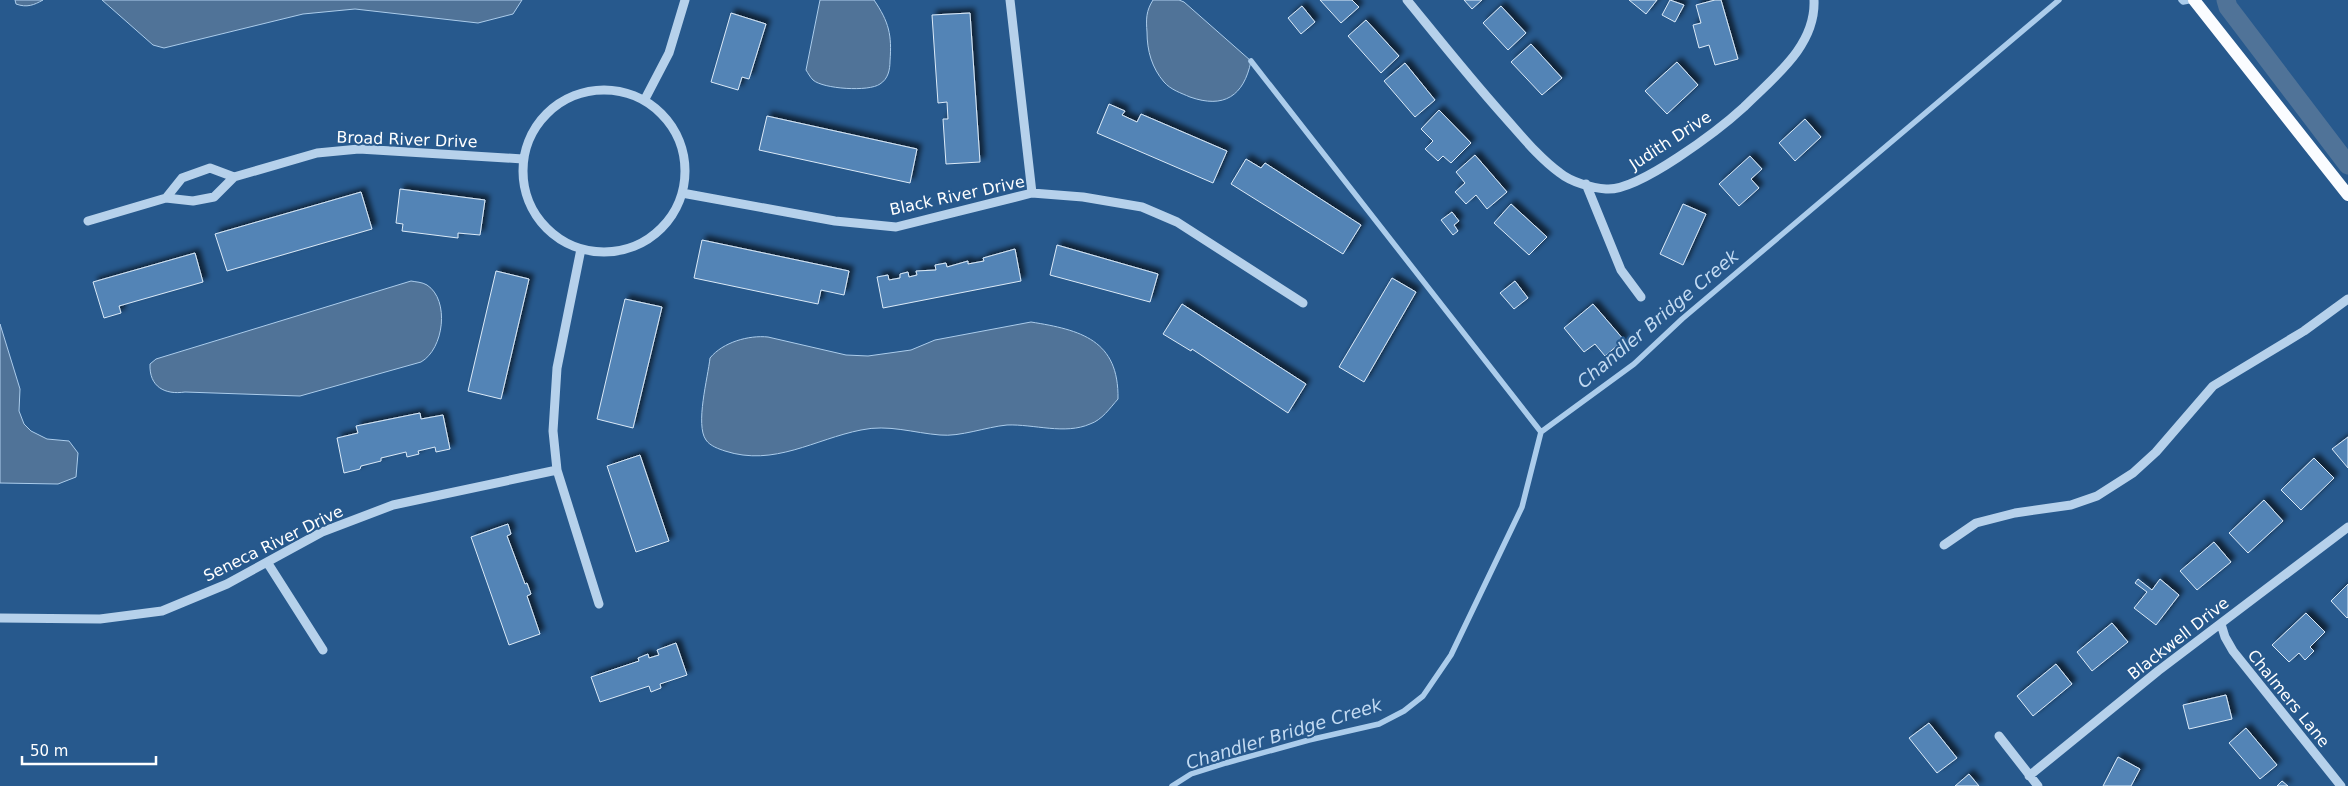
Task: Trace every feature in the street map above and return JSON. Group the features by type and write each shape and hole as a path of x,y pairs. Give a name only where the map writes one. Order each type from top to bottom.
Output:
{"main road":[{"path":"2194,0 2348,194"}],"street":[{"path":"646,99 669,53 685,0"},
{"path":"1010,0 1032,193"},
{"name":"Judith Drive","path":"1408,0 1533,149 1561,175 1607,189 1639,180 1699,142 1741,109 1794,57 1806,42 1814,0"},
{"path":"596,90 618,91 646,99 672,126 685,165 682,193 667,223 646,241 624,250 596,252 581,249 555,237 532,209 523,182 523,160 532,132 554,107 579,94 596,90"},
{"name":"Broad River Drive","path":"88,221 166,198 193,201 214,197 234,178 317,153 337,149 523,160"},
{"path":"166,198 182,178 210,168 234,178"},
{"path":"1586,184 1621,270 1641,297"},
{"name":"Black River Drive","path":"682,193 835,221 896,227 1032,193 1083,197 1142,208 1177,222 1304,303"},
{"path":"581,249 557,368 553,431 557,470 599,604"},
{"path":"1944,545 1976,523 2015,513 2071,505 2097,496 2133,473 2150,457 2213,386 2304,331 2348,299"},
{"name":"Seneca River Drive","path":"0,618 100,619 162,611 227,584 322,532 393,505 557,470"},
{"name":"Blackwell Drive","path":"2029,776 2221,624 2348,528"},
{"path":"267,562 322,650"},
{"name":"Chalmers Lane","path":"2221,624 2232,651 2341,786"},
{"path":"1999,736 2038,786"}],"water":[{"path":"15,0 43,0 27,6 16,4"},
{"path":"102,0 522,0 513,14 478,23 355,9 303,14 164,48 153,45"},
{"path":"820,0 874,0 883,15 890,36 889,71 885,80 880,84 857,89 826,86 813,80 810,76 806,70"},
{"path":"1153,0 1179,0 1184,2 1251,61 1248,73 1238,91 1231,97 1222,100 1202,100 1176,91 1164,82 1153,65 1148,46 1147,15"},
{"path":"411,281 425,284 434,292 439,302 441,313 439,336 435,347 429,356 421,362 300,396 178,393 165,391 155,384 152,378 150,364 156,359"},
{"path":"1031,322 1081,334 1094,341 1104,351 1112,363 1117,379 1118,399 1098,420 1070,429 1007,425 948,435 891,428 871,428 844,434 794,450 760,456 743,455 712,446 706,440 703,433 703,401 710,358 715,352 737,341 753,337 768,337 846,355 868,356 911,350 935,340"},
{"path":"0,324 20,389 19,411 24,424 31,431 47,439 69,441 78,453 76,477 58,484 0,483"}],"building":[{"path":"1320,0 1352,0 1359,7 1341,23"},
{"path":"1464,0 1482,0 1472,9"},
{"path":"1629,0 1657,0 1646,14"},
{"path":"1670,0 1684,5 1675,22 1662,15"},
{"path":"1721,0 1738,59 1715,65 1709,45 1699,48 1693,25 1701,23 1696,5"},
{"path":"1302,6 1315,22 1301,34 1288,18"},
{"path":"1501,6 1526,33 1508,50 1483,23"},
{"path":"731,13 766,24 749,79 742,77 738,90 711,82"},
{"path":"970,13 980,162 946,164 943,119 948,119 947,102 938,103 932,15"},
{"path":"1366,20 1399,56 1381,73 1348,36"},
{"path":"1531,44 1562,78 1542,95 1511,62"},
{"path":"1677,62 1698,85 1667,114 1645,91"},
{"path":"1405,63 1435,100 1415,117 1384,81"},
{"path":"1109,104 1125,111 1122,115 1137,122 1141,114 1227,151 1213,183 1097,133"},
{"path":"1439,110 1471,143 1451,163 1443,156 1438,161 1425,149 1433,141 1421,129"},
{"path":"767,116 917,149 910,183 759,150"},
{"path":"1805,119 1821,137 1795,161 1779,143"},
{"path":"1475,155 1507,192 1487,209 1476,195 1466,204 1455,192 1465,183 1456,172"},
{"path":"1750,156 1762,169 1751,179 1759,188 1739,206 1719,184"},
{"path":"1246,159 1261,168 1265,163 1361,225 1343,254 1231,184"},
{"path":"400,189 485,200 480,235 458,233 458,238 402,231 403,224 396,223"},
{"path":"361,192 372,229 227,271 215,234"},
{"path":"1511,204 1547,237 1529,255 1494,223"},
{"path":"1683,204 1706,214 1683,265 1660,254"},
{"path":"1452,212 1459,221 1454,225 1458,231 1453,235 1441,220"},
{"path":"702,240 849,271 844,295 821,290 818,304 694,278"},
{"path":"1057,245 1158,274 1150,302 1050,275"},
{"path":"1015,249 1021,281 883,308 877,277 888,275 889,280 900,278 900,274 908,272 909,277 917,275 916,271 936,270 935,265 946,263 947,267 968,261 968,264 984,261 983,258"},
{"path":"195,253 203,282 119,306 121,313 104,318 93,282"},
{"path":"496,271 529,279 501,399 468,391"},
{"path":"1392,278 1416,292 1364,382 1339,367"},
{"path":"1515,281 1528,298 1514,309 1500,293"},
{"path":"625,299 662,307 633,428 597,419"},
{"path":"1182,304 1306,384 1288,413 1192,349 1191,351 1163,334"},
{"path":"1593,304 1624,340 1605,356 1595,344 1584,352 1564,328"},
{"path":"420,413 421,419 443,415 450,449 436,452 435,447 418,451 419,454 407,457 406,452 381,458 381,461 344,473 337,438 358,433 356,426"},
{"path":"2348,437 2348,468 2332,449"},
{"path":"640,455 669,541 636,552 607,466"},
{"path":"2314,458 2334,478 2301,510 2281,490"},
{"path":"2264,500 2283,521 2248,553 2229,533"},
{"path":"508,524 511,534 507,536 525,584 527,583 531,594 527,596 540,634 509,645 471,537"},
{"path":"2214,542 2231,562 2197,590 2180,571"},
{"path":"2138,579 2152,590 2160,579 2179,595 2156,625 2134,608 2147,592 2135,583"},
{"path":"2348,584 2348,617 2347,618 2331,601"},
{"path":"2306,613 2325,632 2310,647 2314,651 2305,660 2299,653 2289,662 2272,645"},
{"path":"2112,623 2128,642 2092,671 2077,652"},
{"path":"676,643 687,675 660,684 661,688 651,692 649,686 600,702 591,677 639,661 638,658 648,654 649,658 659,655 657,650"},
{"path":"2056,664 2072,684 2033,716 2017,696"},
{"path":"2226,695 2232,719 2189,729 2183,705"},
{"path":"1929,723 1957,758 1937,773 1909,738"},
{"path":"2246,728 2277,765 2260,779 2229,743"},
{"path":"2118,757 2140,769 2131,786 2103,786"},
{"path":"1969,774 1979,786 1955,786"},
{"path":"2282,781 2288,786 2277,786"}],"waterway":[{"name":"Chandler Bridge Creek","path":"1172,786 1191,774 1226,763 1309,740 1379,724 1404,711 1423,696 1451,655 1522,507 1541,432 1634,364 1682,319 2059,0"},
{"name":"Chandler Bridge Creek","path":"2181,0 2183,2 2193,0"},
{"path":"2226,0 2228,7 2348,165"},
{"path":"1251,61 1541,432"}]}
